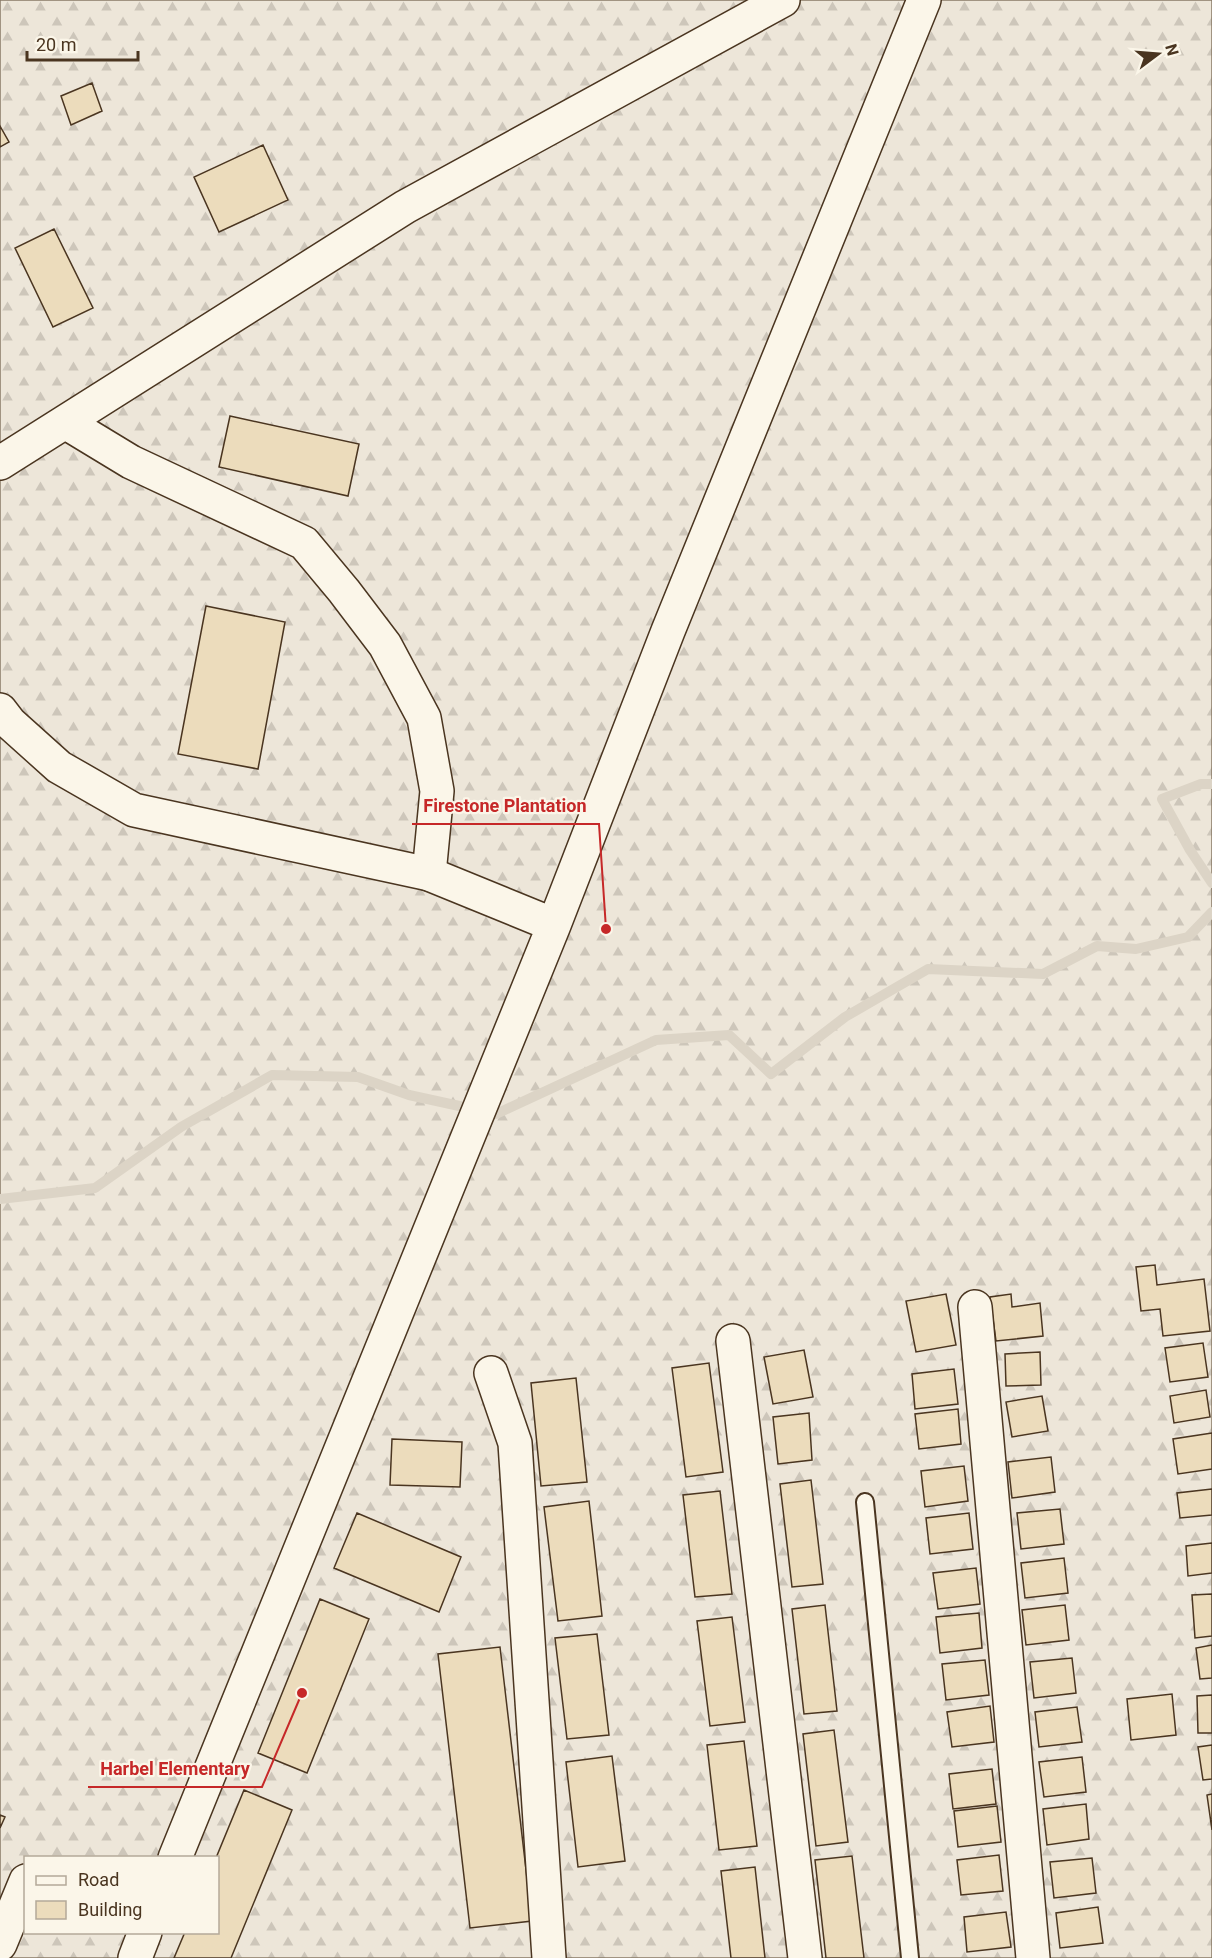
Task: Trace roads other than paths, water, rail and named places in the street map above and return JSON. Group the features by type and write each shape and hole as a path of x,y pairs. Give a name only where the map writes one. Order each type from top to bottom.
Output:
{"street":[{"path":"0,464 405,207 783,0"},
{"path":"175,1856 554,925 668,632 924,0"},
{"path":"65,422 131,462 304,543 344,591 384,645 424,718 437,792 429,874"},
{"path":"0,710 10,723 59,767 134,810 429,874 554,925"},
{"path":"975,1308 1033,1958"},
{"path":"732,1341 805,1958"},
{"path":"491,1373 515,1443 549,1958"},
{"path":"0,1944 24,1886"},
{"path":"135,1958 144,1934"}],"lane":[{"path":"865,1502 910,1958"}],"waterway":[{"path":"1212,784 1201,784 1162,799 1190,850 1212,883"},
{"path":"0,1199 95,1188 181,1127 272,1075 358,1077 409,1095 496,1114 656,1040 729,1035 771,1074 845,1017 928,969 1043,974 1097,946 1136,949 1188,937 1212,912"}],"place":[{"name":"Firestone Plantation","path":"606,929"},
{"name":"Harbel Elementary","path":"302,1693"}]}
